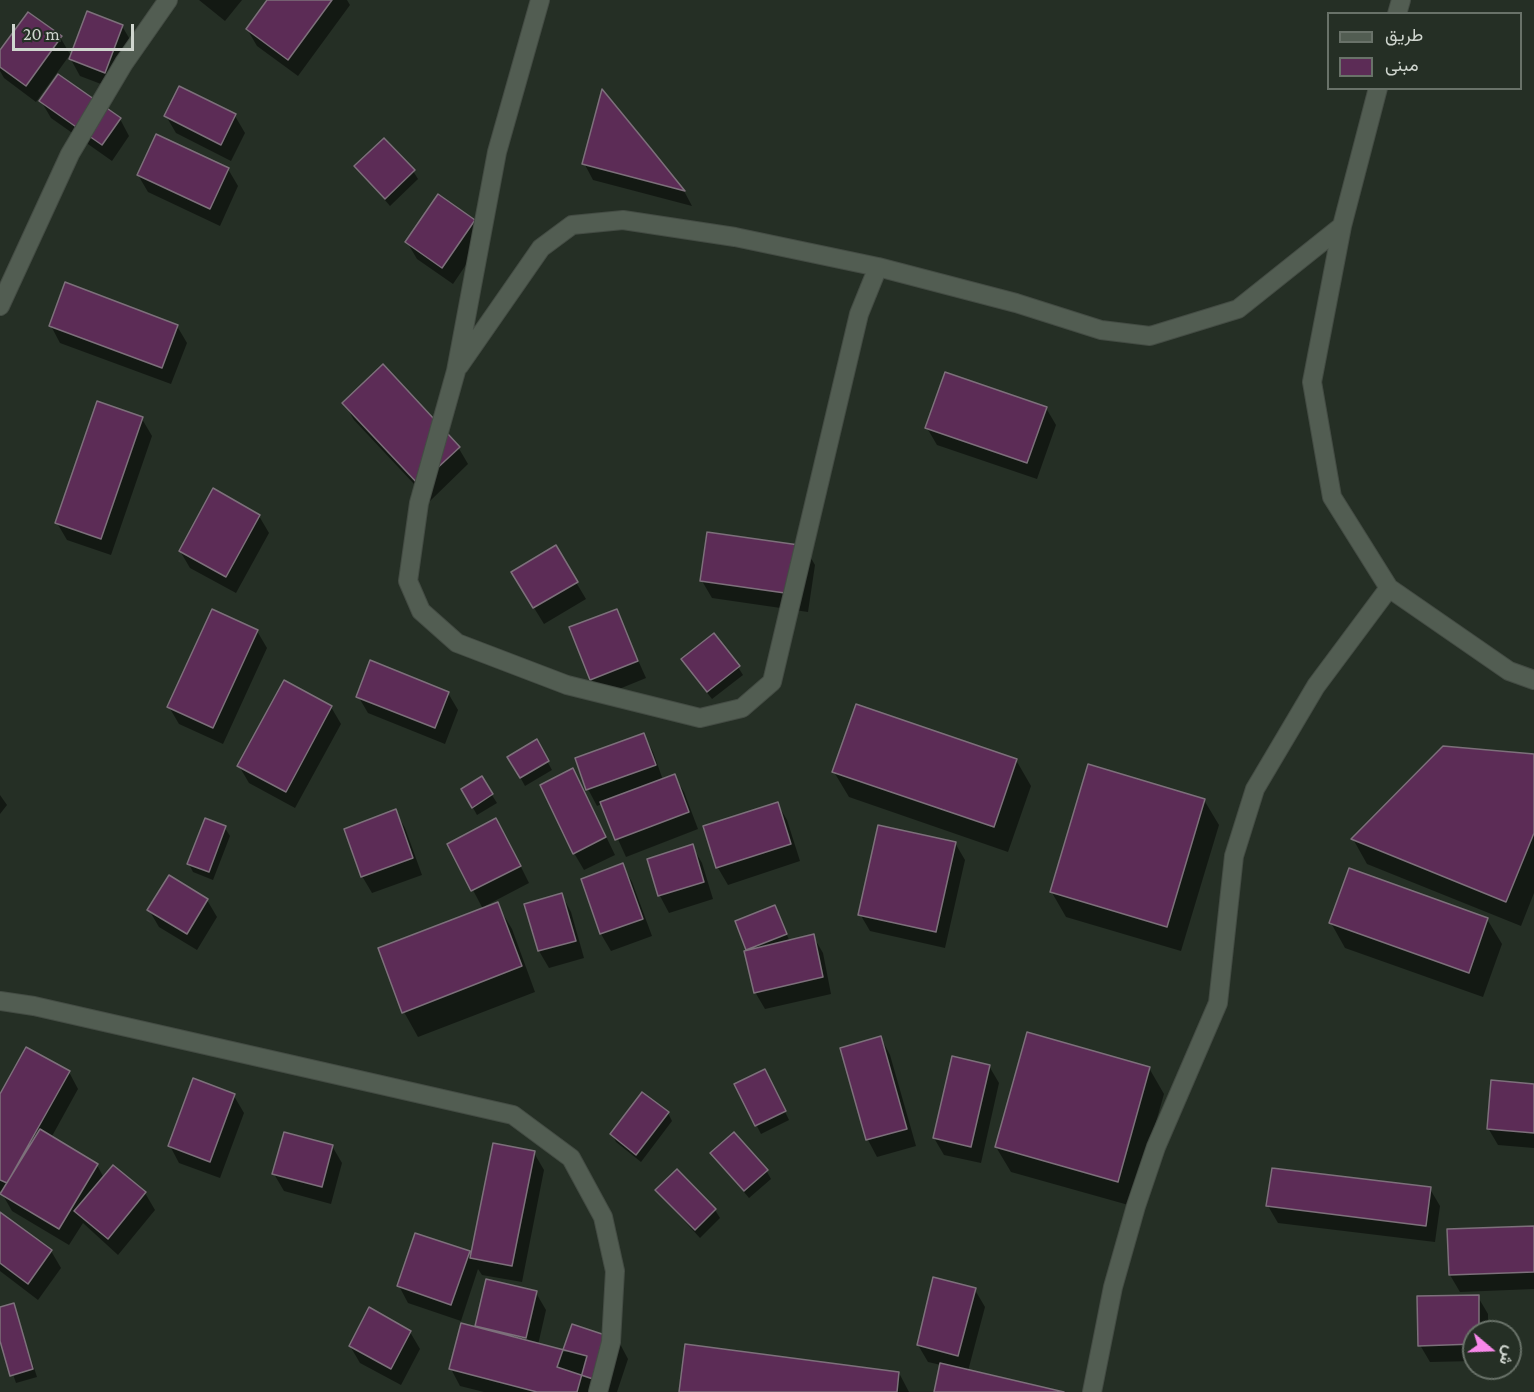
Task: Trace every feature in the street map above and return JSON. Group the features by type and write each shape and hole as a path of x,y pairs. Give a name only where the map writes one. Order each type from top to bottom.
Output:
{"street":[{"path":"0,306 70,154 124,63 168,0"},
{"path":"540,0 497,152 456,371 419,503 408,581 421,611 457,643 567,685 700,718 742,708 772,682 859,315 878,267"},
{"path":"1377,90 1342,226 1312,382 1332,497 1389,588 1509,670 1534,680"},
{"path":"456,371 542,248 572,225 623,220 735,237 878,267 1016,303 1101,330 1150,336 1238,309 1342,226"},
{"path":"1092,1392 1113,1287 1136,1206 1156,1147 1218,1003 1234,856 1255,789 1316,686 1389,588"},
{"path":"0,1001 33,1006 513,1115 571,1158 603,1217 615,1271 611,1342 598,1392"}],"building":[{"path":"267,0 332,0 288,60 246,29"},
{"path":"87,11 123,25 105,73 69,59"},
{"path":"28,12 62,36 26,86 0,67 0,50"},
{"path":"58,74 121,118 102,145 39,101"},
{"path":"179,86 236,114 221,145 164,116"},
{"path":"602,89 652,150 685,191 582,164"},
{"path":"156,134 229,168 210,209 137,175"},
{"path":"384,138 415,170 385,199 354,166"},
{"path":"438,194 475,220 442,268 405,242"},
{"path":"65,282 178,325 162,368 49,326"},
{"path":"383,364 460,447 419,485 342,403"},
{"path":"945,372 1047,407 1027,463 925,428"},
{"path":"97,401 143,417 101,539 55,523"},
{"path":"213,488 260,515 226,577 179,551"},
{"path":"707,532 806,546 799,595 700,581"},
{"path":"556,545 578,582 533,608 511,572"},
{"path":"212,609 258,630 213,728 167,707"},
{"path":"617,609 638,661 590,680 569,627"},
{"path":"714,633 740,666 707,692 681,659"},
{"path":"370,660 449,692 435,728 356,697"},
{"path":"284,680 332,706 286,792 237,766"},
{"path":"856,704 1017,759 994,827 832,772"},
{"path":"644,733 656,765 586,790 575,758"},
{"path":"537,739 549,761 520,778 507,757"},
{"path":"1443,746 1534,754 1534,833 1506,902 1351,839"},
{"path":"1088,764 1205,799 1167,927 1050,892"},
{"path":"573,768 606,837 573,854 540,785"},
{"path":"675,774 689,812 615,840 600,802"},
{"path":"482,776 493,794 472,808 461,789"},
{"path":"778,802 791,844 716,868 703,826"},
{"path":"396,809 413,858 361,877 344,829"},
{"path":"205,818 226,826 209,872 187,864"},
{"path":"496,818 521,866 471,891 447,844"},
{"path":"878,825 956,842 936,932 858,915"},
{"path":"693,844 704,882 658,896 647,859"},
{"path":"623,863 643,919 600,934 581,879"},
{"path":"1349,868 1488,918 1469,973 1329,923"},
{"path":"169,875 208,899 187,934 147,910"},
{"path":"562,893 576,941 538,951 524,904"},
{"path":"498,902 522,966 402,1013 378,948"},
{"path":"775,905 787,934 746,950 735,921"},
{"path":"814,934 823,977 754,993 744,951"},
{"path":"1027,1032 1150,1067 1118,1182 995,1147"},
{"path":"881,1036 907,1129 866,1140 840,1048"},
{"path":"26,1047 70,1071 7,1183 0,1180 0,1094"},
{"path":"952,1056 990,1065 971,1147 933,1138"},
{"path":"765,1069 786,1111 755,1126 734,1084"},
{"path":"193,1078 235,1094 210,1162 168,1146"},
{"path":"1491,1080 1534,1084 1534,1133 1487,1129"},
{"path":"642,1092 669,1112 636,1155 610,1134"},
{"path":"40,1129 98,1164 59,1229 0,1194"},
{"path":"284,1132 333,1145 322,1187 272,1174"},
{"path":"734,1132 768,1170 744,1191 710,1153"},
{"path":"493,1143 535,1151 512,1266 470,1258"},
{"path":"113,1165 146,1192 108,1239 74,1211"},
{"path":"1272,1168 1431,1187 1426,1226 1266,1206"},
{"path":"677,1169 716,1209 695,1230 655,1190"},
{"path":"0,1212 52,1250 28,1284 0,1263"},
{"path":"1534,1226 1534,1272 1449,1275 1447,1229"},
{"path":"415,1233 470,1251 451,1305 397,1286"},
{"path":"933,1277 976,1288 958,1356 917,1345"},
{"path":"486,1279 537,1291 526,1338 475,1326"},
{"path":"1479,1295 1479,1320 1462,1320 1462,1344 1418,1346 1417,1296"},
{"path":"14,1303 33,1369 10,1376 0,1341 0,1307"},
{"path":"369,1307 411,1331 391,1369 349,1346"},
{"path":"461,1323 587,1356 577,1392 537,1392 449,1369"},
{"path":"572,1324 620,1340 605,1383 557,1367"},
{"path":"685,1344 899,1372 897,1392 679,1392"},
{"path":"940,1363 1064,1392 934,1392"}]}
